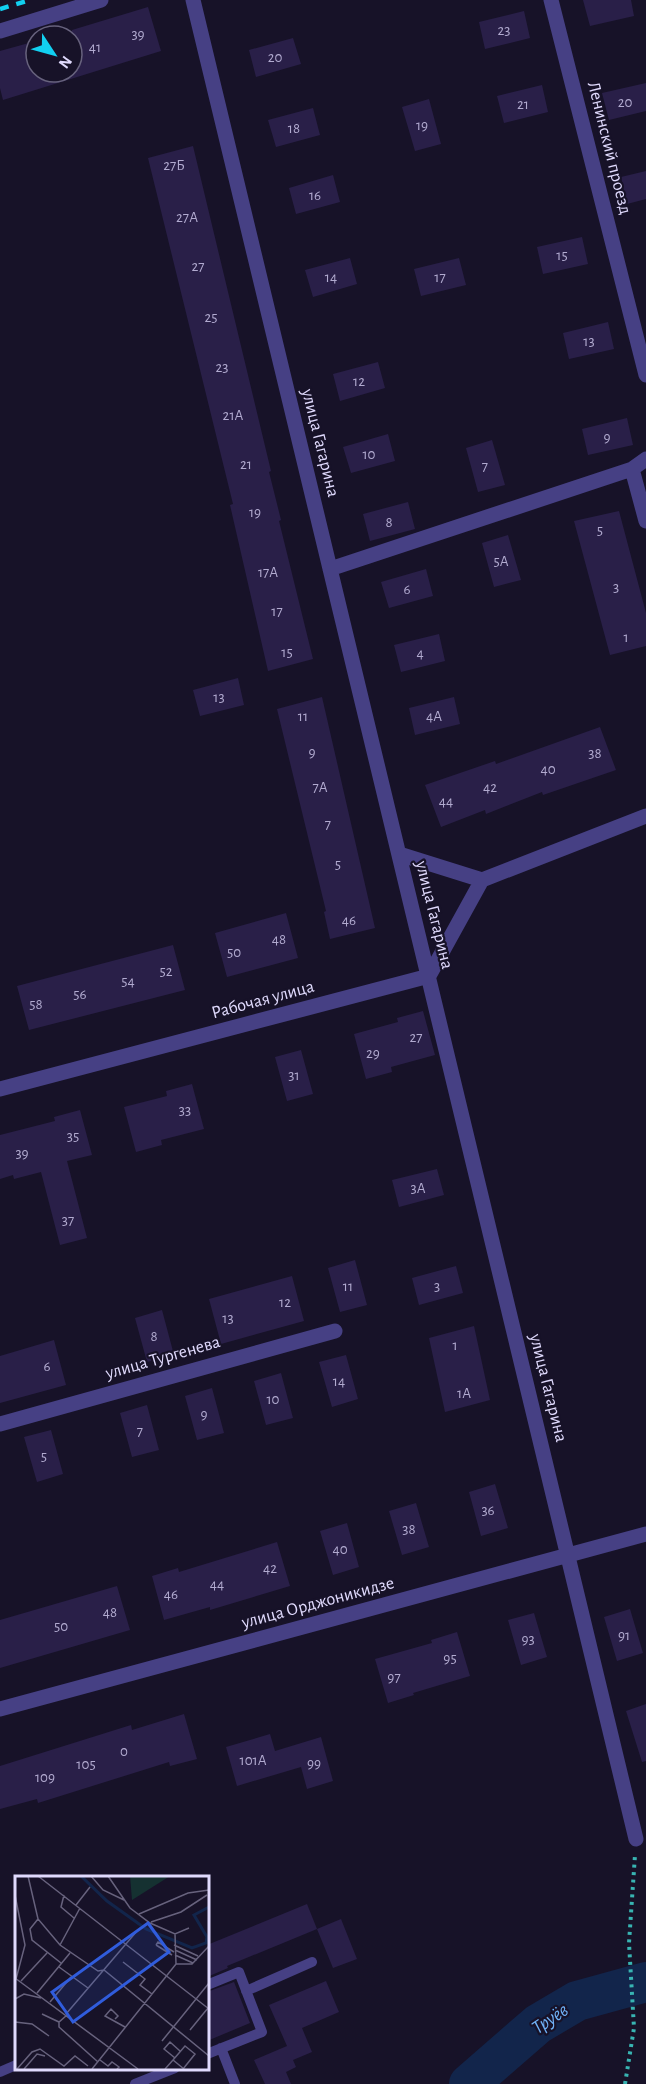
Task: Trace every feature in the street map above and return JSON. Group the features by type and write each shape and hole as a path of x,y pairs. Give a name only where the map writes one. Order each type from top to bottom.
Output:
{"street":[{"path":"0,31 101,0"},
{"name":"улица Гагарина","path":"194,0 636,1839"},
{"name":"Ленинский проезд","path":"551,0 646,375"},
{"path":"330,569 632,469 646,459"},
{"path":"632,469 646,521"},
{"path":"399,854 482,880 646,816"},
{"path":"429,976 482,880"},
{"name":"Рабочая улица","path":"0,1089 429,976"},
{"name":"улица Тургенева","path":"0,1424 335,1330"},
{"name":"улица Орджоникидзе","path":"0,1709 646,1534"}],"lane":[{"path":"246,1991 312,1962"},
{"path":"208,1985 239,1972 262,2032 208,2054"},
{"path":"221,2048 235,2084"},
{"path":"0,2072 15,2065"},
{"path":"135,2084 170,2069"}],"path":[{"path":"625,2084 634,2028 629,1943 636,1839"}],"building":[{"path":"583,0 631,0 634,16 590,26"},
{"path":"148,7 161,51 84,75 84,26"},
{"path":"524,11 530,38 485,49 479,22"},
{"path":"293,38 301,64 256,77 249,50"},
{"path":"24,44 24,84 55,84 3,100 0,88 0,51"},
{"path":"646,83 646,111 609,120 602,93"},
{"path":"542,85 548,112 504,123 497,96"},
{"path":"429,99 441,144 415,151 402,107"},
{"path":"313,108 320,135 276,147 268,120"},
{"path":"193,146 271,471 269,472 281,520 279,521 313,659 268,671 230,505 233,504 148,158"},
{"path":"646,171 646,199 627,204 621,177"},
{"path":"333,175 340,202 296,214 289,188"},
{"path":"582,237 588,264 543,274 537,247"},
{"path":"350,258 357,284 313,297 305,270"},
{"path":"459,258 466,285 421,296 414,269"},
{"path":"608,322 614,349 569,359 563,333"},
{"path":"378,362 385,388 340,401 333,374"},
{"path":"627,418 633,445 588,455 582,429"},
{"path":"388,434 395,461 351,473 343,447"},
{"path":"492,440 505,485 478,492 466,448"},
{"path":"408,502 415,529 370,541 363,514"},
{"path":"619,511 646,613 646,646 610,655 574,521"},
{"path":"508,535 521,580 494,587 482,543"},
{"path":"426,569 433,596 389,608 381,582"},
{"path":"439,634 445,661 401,672 394,645"},
{"path":"238,678 244,705 200,716 193,690"},
{"path":"322,697 375,928 330,939 324,912 326,911 277,709"},
{"path":"454,697 460,724 415,735 409,708"},
{"path":"600,727 616,770 543,795 542,792 486,814 485,810 441,827 425,785 495,761 496,764"},
{"path":"286,913 298,958 227,977 215,933"},
{"path":"173,945 185,990 29,1030 17,986"},
{"path":"423,1011 435,1055 391,1067 392,1072 366,1079 354,1034 398,1022 397,1018"},
{"path":"301,1050 313,1094 287,1101 275,1057"},
{"path":"192,1084 204,1129 161,1140 162,1145 136,1152 124,1107 167,1096 166,1091"},
{"path":"80,1110 92,1155 67,1161 87,1238 60,1245 41,1172 14,1179 13,1175 0,1179 0,1135 55,1121 54,1117"},
{"path":"437,1169 444,1195 399,1207 392,1180"},
{"path":"355,1260 367,1305 340,1312 328,1268"},
{"path":"456,1266 463,1293 419,1305 412,1278"},
{"path":"292,1276 304,1321 221,1344 209,1299"},
{"path":"162,1310 174,1355 147,1362 135,1318"},
{"path":"474,1326 490,1400 445,1412 429,1338"},
{"path":"54,1340 66,1385 0,1403 0,1356"},
{"path":"346,1355 358,1399 332,1407 319,1362"},
{"path":"281,1373 293,1418 266,1425 254,1381"},
{"path":"212,1388 224,1433 197,1440 185,1396"},
{"path":"147,1405 159,1450 132,1457 120,1413"},
{"path":"51,1430 63,1474 37,1482 24,1437"},
{"path":"495,1484 508,1528 481,1536 469,1492"},
{"path":"416,1503 429,1547 402,1555 389,1511"},
{"path":"347,1523 359,1567 333,1575 320,1531"},
{"path":"277,1542 290,1586 210,1610 210,1607 164,1620 152,1576 178,1568 179,1572"},
{"path":"117,1586 130,1630 0,1668 0,1620"},
{"path":"630,1609 643,1653 617,1661 604,1617"},
{"path":"534,1613 547,1657 521,1665 508,1620"},
{"path":"457,1632 470,1676 388,1703 375,1659 432,1643 431,1640"},
{"path":"646,1704 646,1761 642,1762 626,1711"},
{"path":"184,1714 197,1759 170,1766 169,1762 38,1803 37,1799 0,1809 0,1766 131,1725 132,1730"},
{"path":"270,1734 275,1751 321,1737 333,1781 307,1789 301,1767 237,1786 226,1747"},
{"path":"307,1904 317,1929 227,1966 228,1968 208,1977 208,1945"},
{"path":"341,1919 357,1959 333,1968 317,1929"},
{"path":"326,1981 339,2012 302,2028 312,2052 293,2060 296,2067 286,2072 291,2084 265,2084 254,2060 287,2046 269,2005"},
{"path":"234,1982 250,2023 208,2041 208,1992"}],"waterway":[{"name":"Труёв","path":"469,2084 538,2024 577,2001 646,1982"}],"railway":[{"path":"0,9 30,0"}]}
